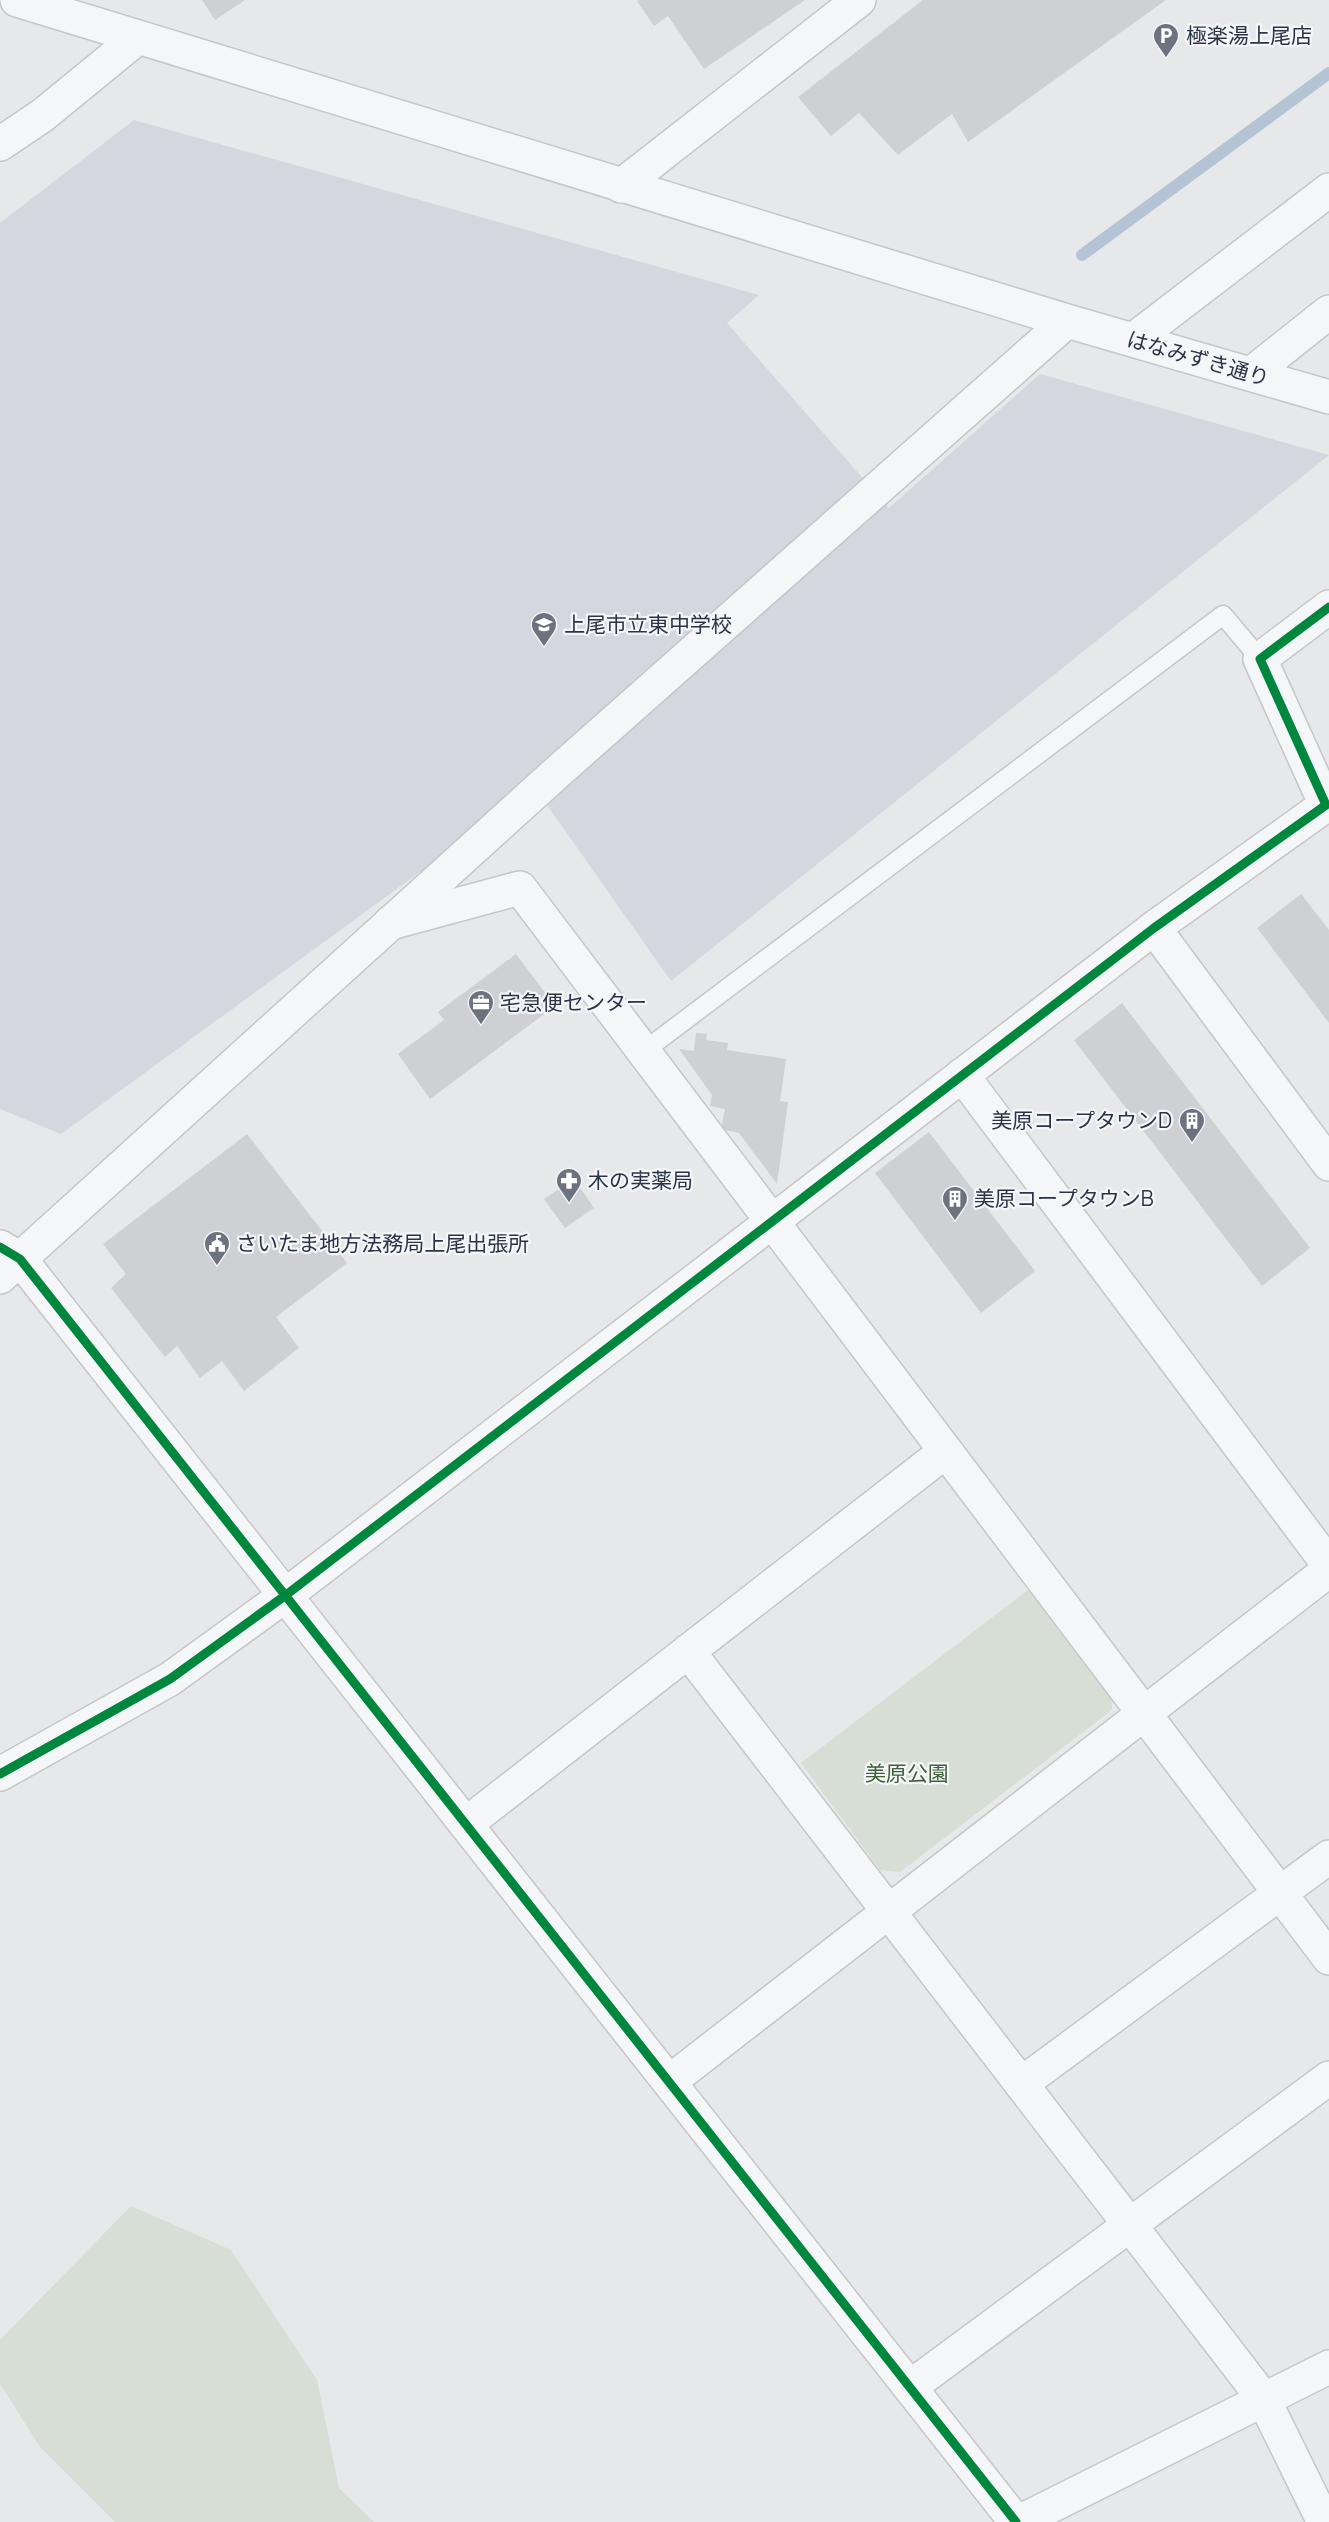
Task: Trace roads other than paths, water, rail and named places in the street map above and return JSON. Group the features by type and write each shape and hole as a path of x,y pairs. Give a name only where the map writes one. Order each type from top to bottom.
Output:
{"street":[{"name":"はなみずき通り","path":"17,0 1067,321 1329,397"},
{"path":"621,186 859,0"},
{"path":"0,144 43,115 137,38"},
{"path":"1133,340 1329,190"},
{"path":"1251,374 1329,312"},
{"path":"1067,321 7,1261 286,1595 1018,2522 1329,2367"},
{"path":"0,1774 170,1679 286,1595 1154,928 1326,805 1260,659 1329,607"},
{"path":"390,923 520,888 1329,1958"},
{"path":"1154,928 1329,1164"},
{"path":"962,1076 1329,1565"},
{"path":"466,1824 946,1451"},
{"path":"669,2082 1329,1570"},
{"path":"688,1651 1263,2398 1324,2522"},
{"path":"1021,2084 1329,1857"},
{"path":"910,2387 1329,2078"}],"lane":[{"path":"644,1051 1223,615 1260,659"}],"waterway":[{"path":"1082,255 1329,73"}],"place":[{"name":"極楽湯上尾店","path":"1166,59"},
{"name":"上尾市立東中学校","path":"544,648"},
{"name":"宅急便センター","path":"481,1026"},
{"name":"美原コープタウンD","path":"1192,1144"},
{"name":"木の実薬局","path":"569,1204"},
{"name":"美原コープタウンB","path":"955,1222"},
{"name":"さいたま地方法務局上尾出張所","path":"217,1267"}],"park label":[{"name":"美原公園","path":"907,1774"}]}
